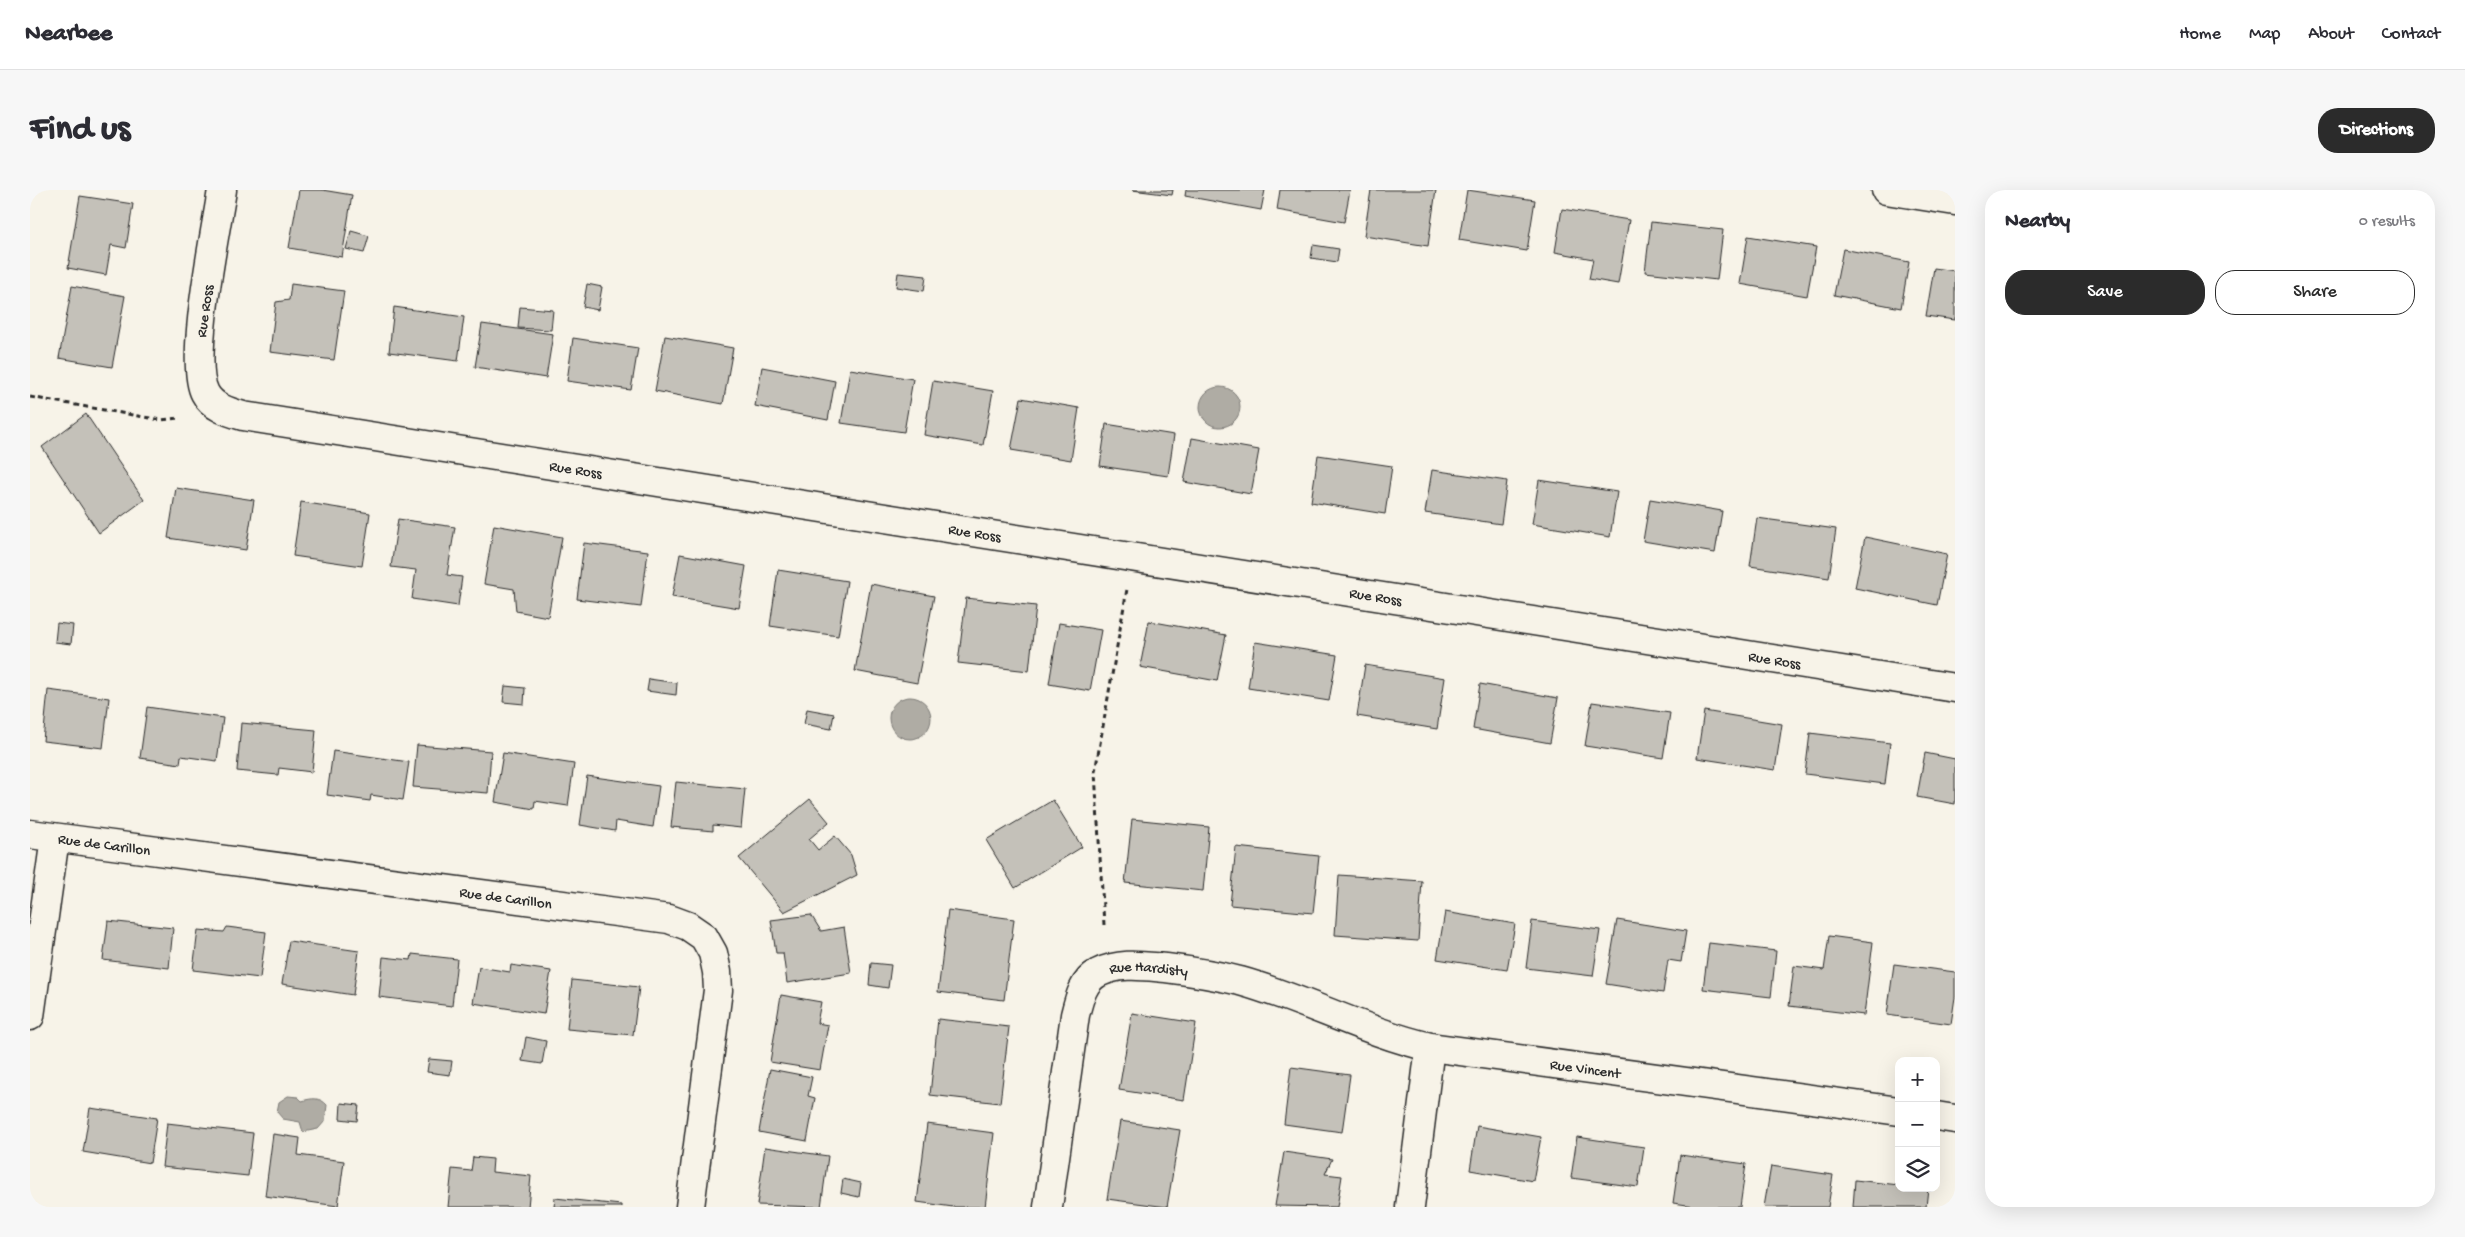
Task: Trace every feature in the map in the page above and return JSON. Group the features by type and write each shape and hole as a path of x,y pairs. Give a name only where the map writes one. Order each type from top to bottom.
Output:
{"street":[{"name":"Rue Ross","path":"222,190 201,332 200,376 205,394 214,404 234,413 1955,688"},
{"path":"1886,190 1955,201"},
{"path":"30,1016 43,836"},
{"name":"Rue de Carillon","path":"43,836 669,919 688,926 704,937 713,953 718,990 690,1207"},
{"name":"Rue Hardisty","path":"1048,1207 1075,1015 1086,984 1097,974 1130,965 1222,977 1261,988 1399,1039 1430,1047"},
{"path":"1410,1207 1430,1047"},
{"name":"Rue Vincent","path":"1430,1047 1895,1110"},
{"path":"1940,1117 1955,1119"}],"path":[{"path":"30,397 161,420 179,418"},
{"path":"1104,925 1095,772 1127,584"}],"shaded area":[{"path":"1220,387 1234,393 1240,407 1234,421 1220,427 1206,421 1200,407 1206,393"},
{"path":"910,697 925,703 931,718 925,733 910,739 895,733 889,718 895,703"},
{"path":"288,1096 298,1097 302,1101 316,1099 324,1102 327,1105 325,1121 318,1129 303,1132 300,1122 283,1119 277,1112 279,1102"}],"building":[{"path":"299,190 322,190 352,195 342,257 289,248"},
{"path":"1132,190 1173,190 1172,195"},
{"path":"1186,190 1265,190 1261,210 1185,196"},
{"path":"1280,190 1350,190 1344,222 1277,210"},
{"path":"1371,190 1436,190 1428,246 1364,236"},
{"path":"1467,190 1535,200 1527,251 1459,240"},
{"path":"80,196 133,204 126,248 111,245 106,275 68,268"},
{"path":"1562,209 1629,220 1618,284 1589,279 1593,259 1555,252"},
{"path":"1651,222 1723,230 1717,280 1645,272"},
{"path":"351,231 369,236 364,253 346,249"},
{"path":"1748,236 1816,247 1807,296 1740,284"},
{"path":"1313,245 1339,249 1337,262 1311,258"},
{"path":"1843,249 1909,262 1901,308 1834,295"},
{"path":"1934,268 1955,271 1955,320 1926,316"},
{"path":"898,273 926,276 924,291 896,287"},
{"path":"291,284 344,291 334,360 270,352 276,302 289,300"},
{"path":"587,284 602,287 598,310 583,307"},
{"path":"72,286 125,296 112,367 59,358"},
{"path":"394,307 464,317 458,361 389,352"},
{"path":"520,307 553,310 551,330 518,328"},
{"path":"482,324 553,334 546,378 475,367"},
{"path":"665,336 733,348 723,404 655,391"},
{"path":"573,338 638,348 631,390 567,381"},
{"path":"762,367 835,381 828,420 755,406"},
{"path":"850,369 913,379 904,432 841,423"},
{"path":"933,381 993,391 983,445 924,435"},
{"path":"1021,398 1079,408 1071,460 1011,450"},
{"path":"86,414 144,500 99,533 42,447"},
{"path":"1106,424 1174,435 1168,476 1100,466"},
{"path":"1192,438 1259,450 1251,494 1184,482"},
{"path":"1318,455 1392,466 1385,514 1311,502"},
{"path":"1432,470 1507,481 1501,524 1425,513"},
{"path":"1539,480 1617,492 1610,537 1532,524"},
{"path":"176,488 254,500 246,550 168,538"},
{"path":"1650,499 1722,511 1715,553 1643,541"},
{"path":"301,502 370,513 362,566 293,556"},
{"path":"1757,518 1836,529 1829,578 1750,566"},
{"path":"398,519 455,527 447,575 462,577 458,606 412,599 416,570 391,567"},
{"path":"494,525 562,537 548,617 516,611 514,589 484,584"},
{"path":"1865,537 1947,554 1937,605 1855,588"},
{"path":"584,543 648,551 641,607 577,599"},
{"path":"680,554 746,566 739,608 672,597"},
{"path":"778,570 847,581 838,636 770,626"},
{"path":"871,584 934,596 917,683 855,671"},
{"path":"966,598 1036,606 1029,671 958,663"},
{"path":"1149,621 1226,635 1217,681 1140,667"},
{"path":"57,623 73,625 71,644 55,642"},
{"path":"1059,623 1101,630 1090,691 1049,684"},
{"path":"1255,642 1337,655 1329,701 1248,688"},
{"path":"1365,665 1445,678 1437,729 1357,716"},
{"path":"649,679 677,683 676,695 647,691"},
{"path":"1480,684 1558,698 1550,743 1473,729"},
{"path":"505,686 525,688 524,704 503,702"},
{"path":"48,690 109,698 103,748 43,741"},
{"path":"1592,702 1670,713 1663,758 1585,746"},
{"path":"147,707 223,718 217,761 181,756 180,764 140,758"},
{"path":"807,709 834,714 831,729 804,724"},
{"path":"1704,711 1782,724 1775,770 1697,758"},
{"path":"241,723 316,730 312,772 279,768 278,775 237,771"},
{"path":"1810,733 1890,743 1885,784 1805,774"},
{"path":"417,745 491,751 488,793 413,787"},
{"path":"333,751 409,762 403,800 371,795 370,801 327,795"},
{"path":"503,753 574,764 568,806 535,801 534,809 495,802"},
{"path":"1925,753 1955,759 1955,804 1917,797"},
{"path":"587,776 659,786 653,827 616,821 615,831 580,825"},
{"path":"676,782 745,789 741,828 713,825 713,831 671,827"},
{"path":"810,799 829,822 809,839 818,850 835,836 851,855 857,875 784,912 739,858"},
{"path":"1053,800 1082,847 1015,888 986,840"},
{"path":"1132,819 1209,827 1203,891 1125,883"},
{"path":"1236,847 1319,856 1313,913 1230,905"},
{"path":"1339,875 1422,881 1418,941 1335,935"},
{"path":"948,910 1014,919 1004,1000 938,992"},
{"path":"1445,912 1515,924 1507,970 1437,959"},
{"path":"811,915 821,931 844,927 851,973 787,983 783,953 776,953 771,920"},
{"path":"1617,920 1686,931 1681,962 1668,960 1663,993 1606,984"},
{"path":"108,921 173,928 169,968 103,960"},
{"path":"1532,921 1600,930 1593,976 1526,968"},
{"path":"227,927 266,932 260,978 193,970 198,930 224,932"},
{"path":"1829,936 1873,942 1864,1015 1789,1006 1794,966 1824,970"},
{"path":"289,941 359,951 353,995 282,984"},
{"path":"1709,943 1776,951 1771,997 1703,989"},
{"path":"412,954 457,959 452,1006 379,997 383,957 411,960"},
{"path":"871,963 891,965 888,988 869,985"},
{"path":"1894,964 1955,972 1955,997 1951,1024 1887,1015"},
{"path":"511,965 551,971 544,1014 473,1003 479,967 510,972"},
{"path":"572,980 639,987 633,1035 567,1029"},
{"path":"781,995 821,1002 817,1023 828,1025 820,1070 770,1062"},
{"path":"1132,1013 1196,1023 1184,1100 1119,1090"},
{"path":"938,1019 1009,1027 1000,1103 930,1095"},
{"path":"526,1037 546,1041 542,1064 522,1061"},
{"path":"429,1059 452,1061 450,1075 427,1072"},
{"path":"1291,1067 1350,1075 1342,1132 1284,1124"},
{"path":"770,1069 812,1077 808,1096 815,1098 807,1141 759,1132"},
{"path":"341,1103 359,1105 357,1121 340,1119"},
{"path":"90,1108 157,1118 150,1163 83,1152"},
{"path":"1120,1121 1180,1130 1167,1207 1107,1199"},
{"path":"167,1123 253,1133 248,1176 162,1167"},
{"path":"927,1124 994,1133 985,1207 953,1207 917,1202"},
{"path":"1477,1126 1541,1137 1533,1181 1470,1170"},
{"path":"273,1134 300,1138 298,1155 344,1161 338,1206 265,1196"},
{"path":"1577,1137 1644,1147 1638,1187 1571,1178"},
{"path":"765,1147 828,1156 821,1207 757,1205"},
{"path":"1284,1152 1332,1159 1325,1174 1342,1176 1337,1207 1275,1206"},
{"path":"1680,1155 1746,1164 1740,1207 1702,1207 1673,1203"},
{"path":"473,1157 493,1159 492,1172 531,1176 528,1207 448,1207 452,1169 471,1171"},
{"path":"1771,1166 1833,1175 1828,1207 1764,1207"},
{"path":"843,1179 861,1183 859,1197 841,1193"},
{"path":"1855,1180 1895,1185 1895,1192 1928,1192 1926,1207 1853,1207"},
{"path":"555,1198 621,1205 621,1207 554,1207"}]}
